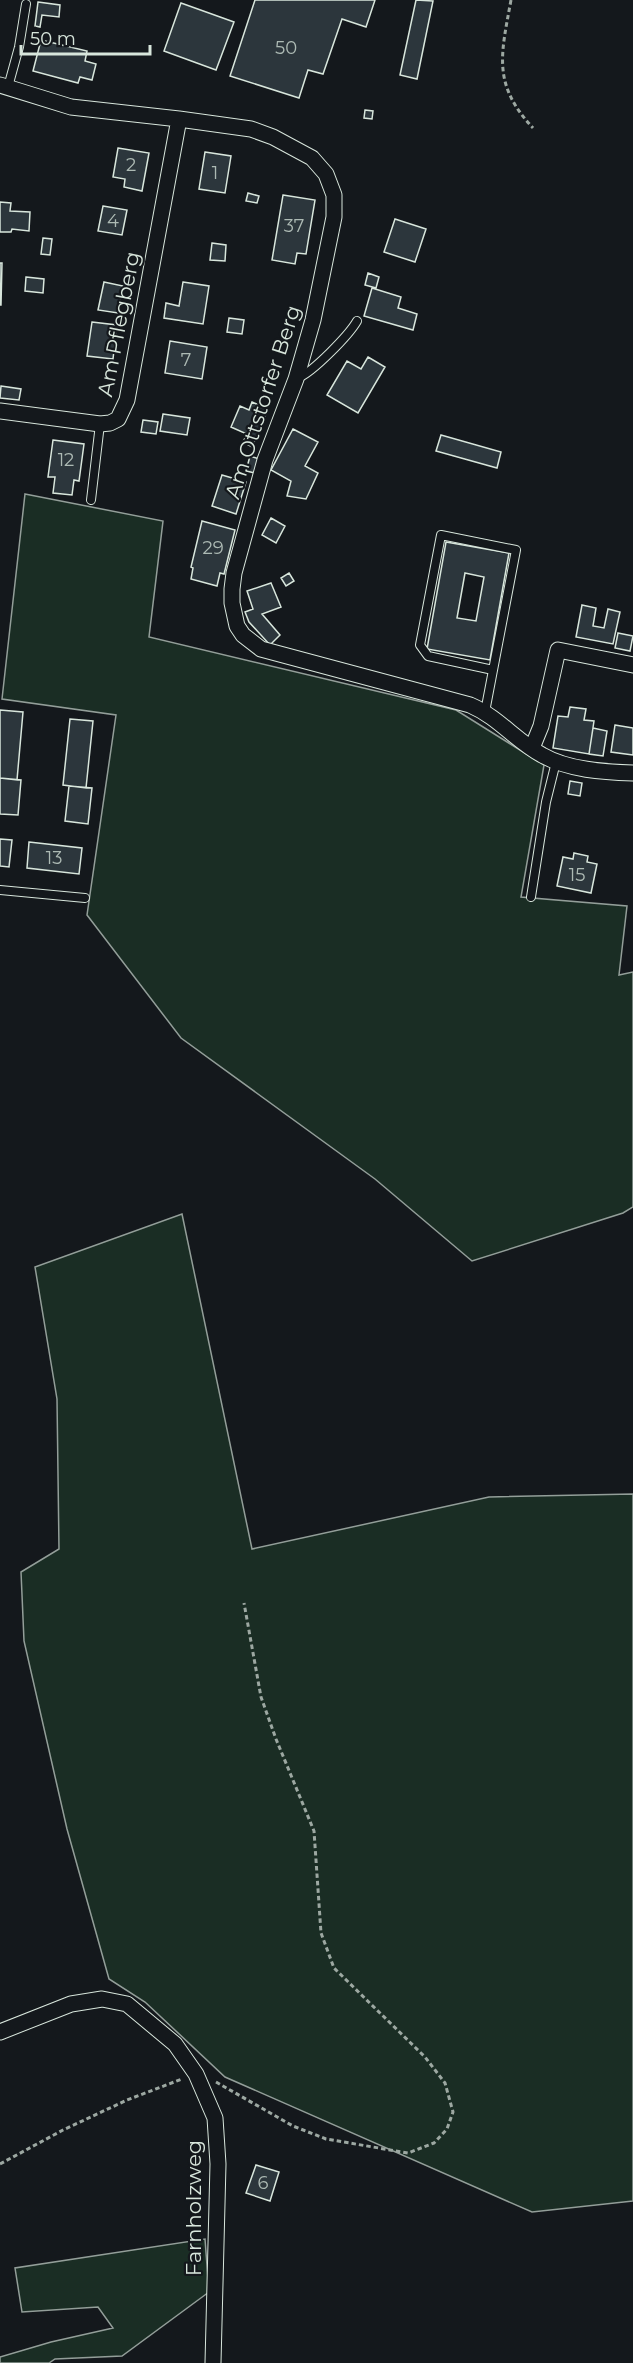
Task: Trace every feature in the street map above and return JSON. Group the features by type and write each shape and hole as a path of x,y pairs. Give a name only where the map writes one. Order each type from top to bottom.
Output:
{"street":[{"name":"Am Ottstorfer Berg","path":"4,86 71,107 238,127 262,133 312,158 326,174 330,183 334,195 334,217 313,320 296,379 265,460 234,573 232,603 234,615 243,635 261,649 450,699 485,712 532,748 555,762 603,771 633,773"},
{"name":"Am Pflegberg","path":"0,411 100,424 118,419 127,400 179,119"},
{"path":"532,748 543,720 558,650 633,665"},
{"name":"Farnholzweg","path":"0,2032 71,2004 102,1999 127,2004 175,2044 196,2074 215,2118 219,2164 213,2363"}],"lane":[{"path":"4,86 19,47 26,4"},
{"path":"296,379 306,374 345,337 357,321"},
{"path":"91,500 100,424"},
{"path":"485,712 516,550 441,535 420,645 428,656 493,670"},
{"path":"531,897 546,802 555,762"},
{"path":"0,890 85,898"}],"path":[{"path":"511,0 503,45 506,86 519,112 533,128"},
{"path":"0,2164 63,2130 127,2100 196,2074 226,2086 293,2126 326,2139 408,2153 434,2144 447,2129 453,2112 445,2083 425,2056 334,1968 321,1933 314,1831 261,1697 244,1603"}],"green space":[{"path":"25,494 163,521 149,637 456,710 544,765 521,897 627,906 619,975 633,972 633,1207 623,1213 472,1261 375,1179 181,1038 87,915 116,715 2,699"},
{"path":"182,1214 252,1549 489,1497 633,1494 633,2201 532,2212 225,2077 145,2002 109,1979 67,1829 24,1641 21,1572 59,1549 57,1399 35,1267"},
{"path":"205,2239 209,2292 122,2356 55,2359 49,2363 0,2363 0,2357 51,2342 113,2328 98,2307 22,2312 15,2268"}],"building":[{"path":"255,0 375,0 366,27 342,19 323,74 308,70 299,98 230,76"},
{"path":"416,0 433,1 417,79 400,75"},
{"path":"38,2 60,5 59,17 42,15 40,27 35,26"},
{"path":"181,3 234,22 216,70 164,51"},
{"path":"41,40 87,51 85,61 96,64 92,80 80,77 78,83 33,71"},
{"path":"365,110 373,111 372,119 364,118"},
{"path":"118,148 149,153 142,191 124,187 125,179 113,177"},
{"path":"205,152 231,156 225,193 199,189"},
{"path":"248,193 259,196 257,203 246,201"},
{"path":"283,195 315,200 306,254 297,253 295,264 272,260"},
{"path":"0,202 11,203 10,211 30,212 29,231 12,229 11,232 0,232"},
{"path":"103,206 127,210 122,235 98,231"},
{"path":"395,219 426,229 415,262 384,252"},
{"path":"43,238 52,239 50,255 41,254"},
{"path":"212,243 226,245 225,261 210,260"},
{"path":"0,263 2,263 1,305 0,305"},
{"path":"368,273 379,277 376,288 365,285"},
{"path":"26,277 44,279 43,293 25,291"},
{"path":"104,282 123,286 118,313 98,310"},
{"path":"183,282 209,286 203,324 164,318 166,303 179,306"},
{"path":"372,288 401,297 398,308 417,314 413,330 364,316"},
{"path":"229,318 244,320 242,334 227,332"},
{"path":"92,322 117,325 113,359 87,356"},
{"path":"170,341 207,347 202,379 165,373"},
{"path":"368,357 385,367 358,413 327,395 347,361 361,369"},
{"path":"1,386 21,389 19,400 0,398"},
{"path":"252,402 268,409 252,447 243,442 247,434 231,427 240,406 249,410"},
{"path":"163,414 190,418 187,435 160,431"},
{"path":"143,420 158,422 156,434 141,432"},
{"path":"293,429 318,442 305,466 318,473 306,499 287,496 291,481 271,470"},
{"path":"441,435 501,452 497,468 436,451"},
{"path":"53,440 84,444 79,481 74,480 72,495 53,493 55,477 48,477"},
{"path":"250,456 259,459 255,473 246,471"},
{"path":"222,475 246,482 236,514 212,506"},
{"path":"271,518 285,526 276,543 262,535"},
{"path":"202,521 235,530 224,574 220,573 217,586 191,579 193,568 191,567"},
{"path":"446,542 509,553 490,660 427,649","holes":["465,573 484,577 476,621 457,618"]},
{"path":"289,573 294,581 286,586 281,578"},
{"path":"271,583 281,607 262,614 280,635 270,645 249,622 245,612 253,609 247,591"},
{"path":"582,605 596,608 593,626 604,628 608,609 620,612 613,644 576,637"},
{"path":"618,633 633,636 630,651 615,648"},
{"path":"570,707 586,709 584,720 594,721 589,754 553,748 558,716 568,717"},
{"path":"0,710 23,712 17,780 0,778"},
{"path":"70,719 93,721 86,788 63,785"},
{"path":"615,725 633,728 633,755 611,752"},
{"path":"593,728 607,731 603,756 589,754"},
{"path":"0,778 21,780 18,815 0,814"},
{"path":"570,781 582,783 580,796 568,794"},
{"path":"69,786 92,788 88,824 65,821"},
{"path":"0,839 12,840 9,867 0,866"},
{"path":"29,842 82,848 79,874 27,868"},
{"path":"574,853 588,856 587,862 597,864 591,893 557,886 563,857 573,859"},
{"path":"256,2165 279,2172 270,2201 246,2193"}]}
